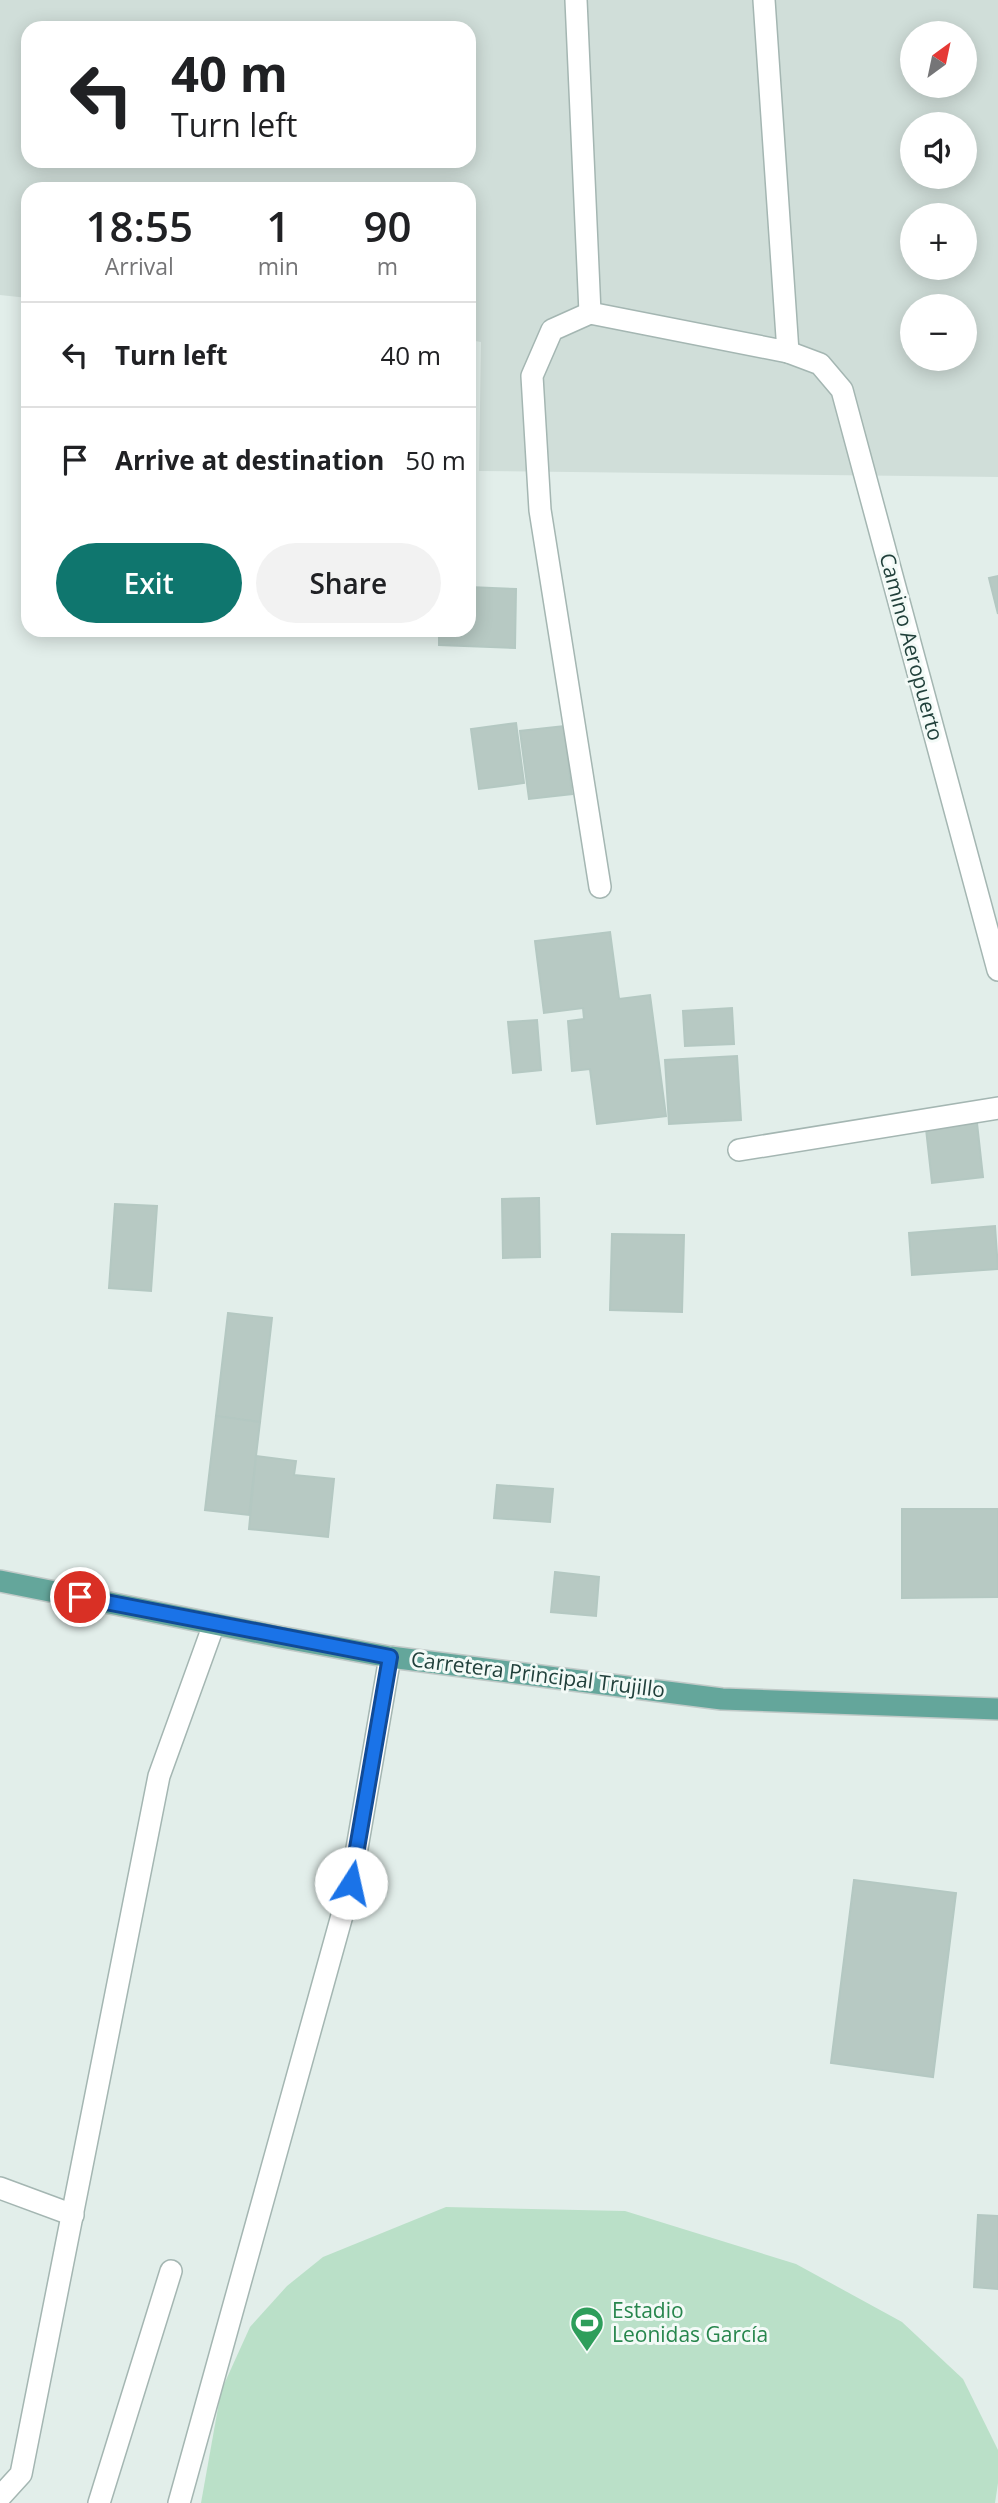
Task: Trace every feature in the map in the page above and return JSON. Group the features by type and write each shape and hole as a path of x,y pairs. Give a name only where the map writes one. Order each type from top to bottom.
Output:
{"main road":[{"name":"Carretera Principal Trujillo","path":"0,1581 390,1657 722,1699 998,1709"}],"street":[{"path":"576,0 590,313 552,330 532,376 540,510 600,887"},
{"path":"764,0 788,352"},
{"name":"Camino Aeropuerto","path":"590,313 788,352 820,363 842,390 998,970"},
{"path":"739,1150 998,1108"},
{"path":"0,2497 21,2474 159,1776 214,1624"},
{"path":"179,2503 351,1883 390,1657"},
{"path":"0,2188 73,2215"},
{"path":"99,2503 171,2271"}],"shaded area":[{"path":"0,0 998,0 998,477 479,471 481,342 476,341 476,182 21,182 21,297 0,295"}],"green space":[{"name":"Estadio Leonidas García","path":"446,2207 625,2211 796,2264 902,2322 963,2379 998,2450 995,2503 201,2503 221,2391 250,2327 287,2286 323,2257"}],"building":[{"path":"998,576 998,614 989,578"},
{"path":"476,587 516,589 515,648 439,645 439,637 476,637"},
{"path":"516,723 524,783 479,789 471,729"},
{"path":"564,726 572,794 529,799 520,731"},
{"path":"610,932 619,999 650,995 666,1116 597,1124 590,1069 572,1071 568,1021 584,1019 583,1008 544,1013 535,941"},
{"path":"732,1008 734,1044 685,1046 683,1011"},
{"path":"537,1020 541,1070 513,1073 508,1022"},
{"path":"737,1056 741,1120 669,1124 665,1060"},
{"path":"977,1123 983,1177 932,1183 926,1129"},
{"path":"539,1198 540,1257 503,1258 502,1199"},
{"path":"115,1204 157,1206 151,1291 109,1288"},
{"path":"995,1226 998,1269 912,1275 909,1233"},
{"path":"612,1234 684,1235 682,1312 610,1310"},
{"path":"228,1313 272,1318 260,1422 216,1416"},
{"path":"216,1416 260,1422 249,1515 205,1510"},
{"path":"256,1456 296,1461 294,1475 334,1479 328,1537 249,1529"},
{"path":"497,1485 553,1489 550,1522 494,1518"},
{"path":"902,1509 998,1509 998,1597 902,1598"},
{"path":"555,1572 599,1577 596,1616 551,1612"},
{"path":"854,1880 956,1893 933,2077 831,2063"},
{"path":"978,2215 998,2216 998,2289 974,2287"}],"place":[{"name":"Estadio Leonidas García","path":"587,2353"}],"route":[{"path":"80,1597 390,1657 351,1883"}]}
